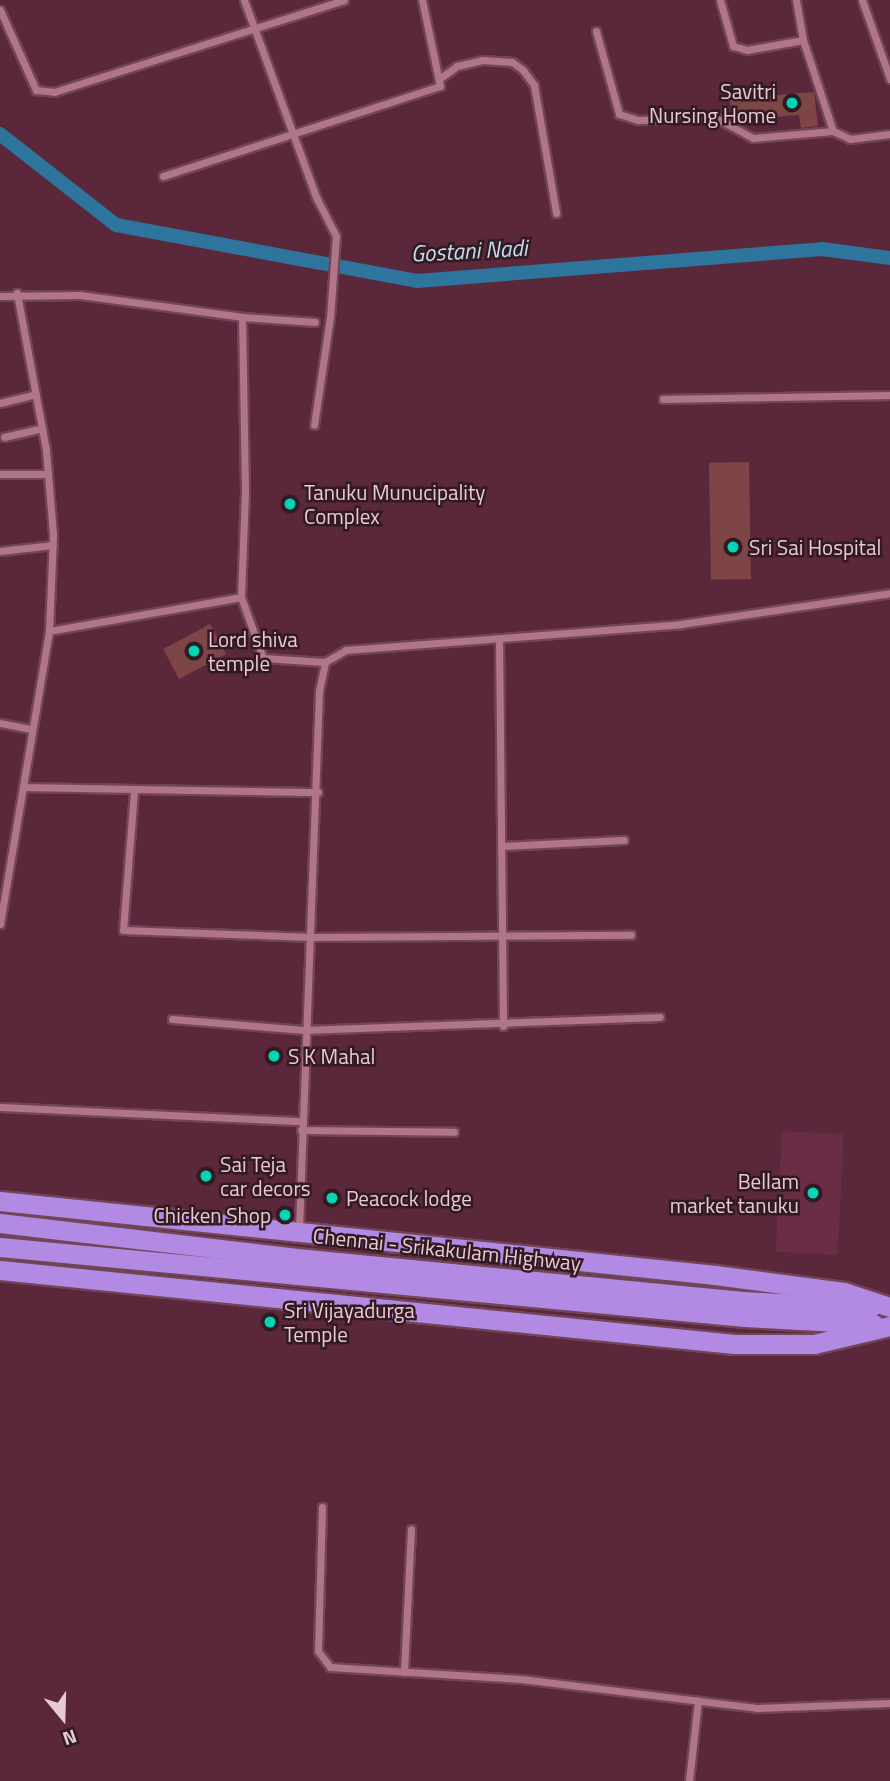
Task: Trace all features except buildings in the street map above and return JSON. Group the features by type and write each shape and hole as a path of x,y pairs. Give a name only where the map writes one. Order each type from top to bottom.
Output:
{"highway":[{"path":"0,1201 299,1231 844,1292 890,1308"},
{"name":"Chennai - Srikakulam Highway","path":"0,1223 743,1301 890,1308"},
{"path":"0,1247 186,1261 745,1317 890,1325"},
{"path":"0,1270 734,1345 814,1344 890,1325"}],"street":[{"path":"244,0 291,132 335,236 330,317 314,425"},
{"path":"0,10 36,90 54,92 344,0"},
{"path":"163,176 291,132 440,86 422,0"},
{"path":"720,0 733,46 747,50 803,40"},
{"path":"796,0 803,40 833,131"},
{"path":"862,0 890,79"},
{"path":"596,31 619,114 638,120 716,117 753,138 833,131 850,139 890,134"},
{"path":"439,79 457,66 482,60 512,62 523,70 534,85 556,213"},
{"path":"0,924 25,787 30,729 49,631 53,545 48,474 17,293"},
{"path":"0,296 17,293 80,295 242,317 315,322"},
{"path":"242,317 245,492 241,597 263,659 325,662 346,650 681,624 890,593"},
{"path":"0,403 35,394"},
{"path":"663,399 890,395"},
{"path":"4,437 41,428"},
{"path":"0,474 48,474"},
{"path":"0,551 53,545"},
{"path":"49,631 241,597"},
{"path":"499,639 503,1026"},
{"path":"299,1231 304,1030 312,937 318,792 319,691 325,662"},
{"path":"0,723 30,729"},
{"path":"25,787 134,791 318,792"},
{"path":"134,791 123,930 312,937 502,939 631,935"},
{"path":"501,846 624,840"},
{"path":"172,1019 304,1030 503,1026 660,1017"},
{"path":"0,1107 302,1121"},
{"path":"301,1130 454,1132"},
{"path":"322,1507 318,1651 330,1667 521,1679 758,1708 890,1703"},
{"path":"404,1672 411,1529"},
{"path":"689,1781 698,1701"}],"shaded area":[{"name":"Bellam market tanuku","path":"782,1131 844,1134 838,1255 776,1252"}],"waterway":[{"name":"Gostani Nadi","path":"0,134 116,225 417,281 822,249 890,258"}],"place":[{"name":"Savitri Nursing Home","path":"792,103"},
{"name":"Tanuku Munucipality Complex","path":"290,504"},
{"name":"Sri Sai Hospital","path":"733,547"},
{"name":"Lord shiva temple","path":"194,651"},
{"name":"S K Mahal","path":"274,1056"},
{"name":"Sai Teja car decors","path":"206,1176"},
{"name":"Bellam market tanuku","path":"813,1193"},
{"name":"Peacock lodge","path":"332,1198"},
{"name":"Chicken Shop","path":"285,1215"},
{"name":"Sri Vijayadurga Temple","path":"270,1322"}]}
